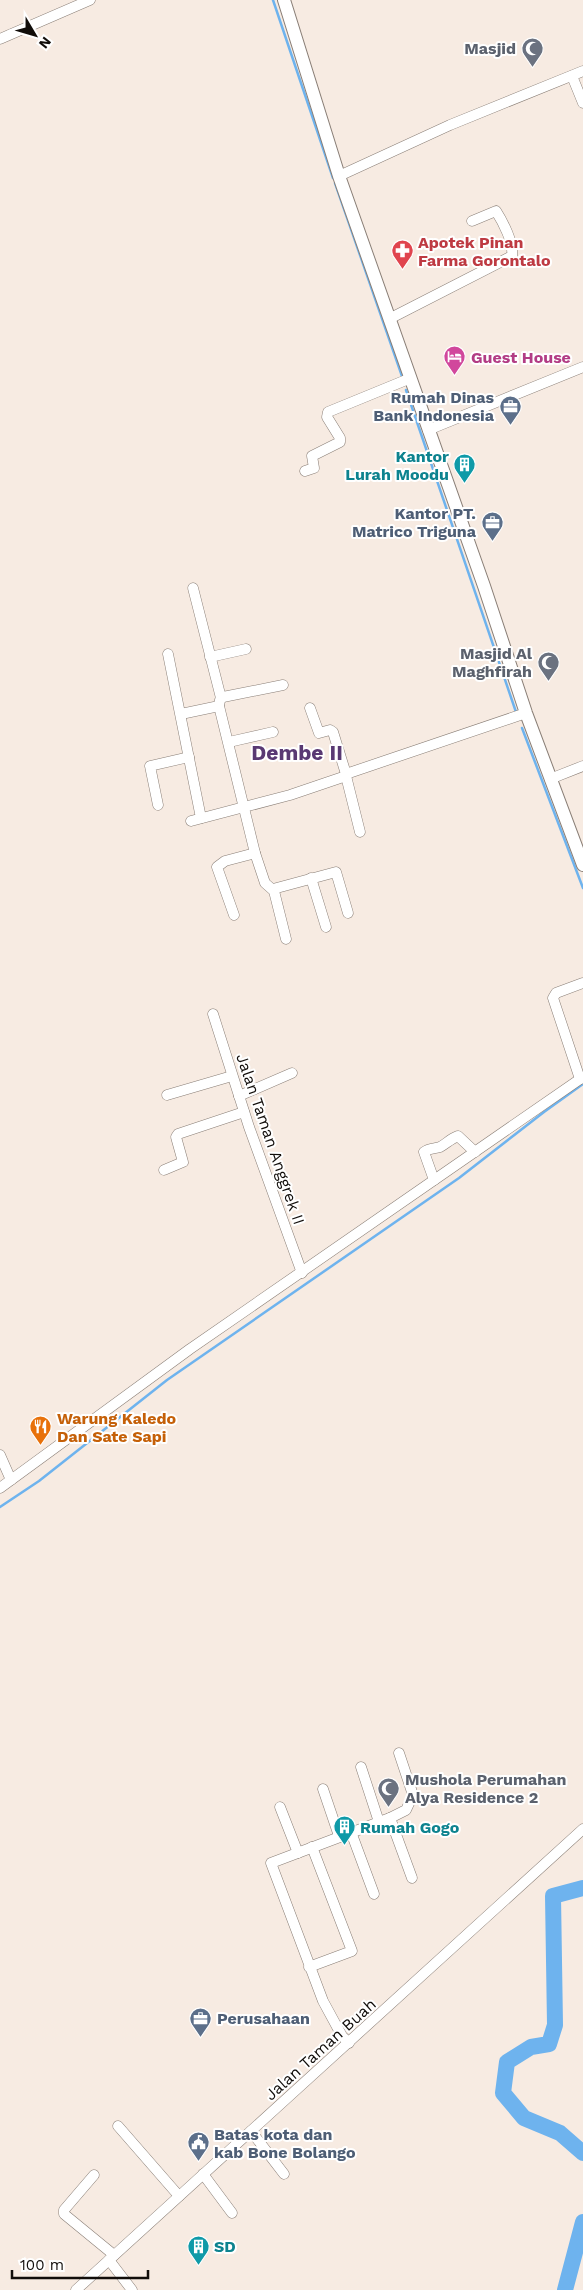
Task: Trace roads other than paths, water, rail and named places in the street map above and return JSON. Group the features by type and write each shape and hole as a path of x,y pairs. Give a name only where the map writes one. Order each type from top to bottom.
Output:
{"street":[{"path":"0,39 90,0"},
{"path":"284,0 339,176 484,586 526,713 583,865"},
{"path":"339,176 450,125 583,71"},
{"path":"572,76 583,102"},
{"path":"389,319 512,256 513,251 496,211 472,221"},
{"path":"428,430 583,368"},
{"path":"305,471 314,468 312,456 340,442 340,437 327,417 328,412 411,378"},
{"path":"193,588 210,657 242,808 265,883 273,889 286,939"},
{"path":"210,657 246,649"},
{"path":"168,654 189,757 196,820 242,808 346,775 526,713"},
{"path":"180,714 283,685"},
{"path":"310,708 319,733 330,730 333,732 360,832"},
{"path":"228,742 273,732"},
{"path":"158,805 150,766 189,757"},
{"path":"550,779 583,766"},
{"path":"234,915 217,866 225,861 255,853"},
{"path":"273,889 336,872 348,913"},
{"path":"311,878 326,927"},
{"path":"0,1488 190,1349 582,1078 554,998 556,993 583,983"},
{"name":"Jalan Taman Anggrek II","path":"213,1014 244,1112 302,1273"},
{"path":"239,1096 292,1073"},
{"path":"167,1095 232,1076"},
{"path":"164,1170 183,1162 176,1137 178,1134 244,1112"},
{"path":"434,1180 424,1152 429,1148 440,1147 449,1139 458,1136 475,1152"},
{"path":"0,1455 11,1480"},
{"path":"349,2043 342,2036 327,2008 309,1967 271,1863 390,1818 406,1810 413,1794 399,1753"},
{"path":"361,1767 379,1822"},
{"path":"323,1789 340,1836"},
{"path":"280,1806 298,1853"},
{"path":"390,1818 412,1878"},
{"name":"Jalan Taman Buah","path":"76,2290 583,1829"},
{"path":"351,1832 374,1894"},
{"path":"309,1967 352,1951 312,1847"},
{"path":"118,2126 179,2196"},
{"path":"251,2131 284,2174"},
{"path":"203,2174 232,2212"},
{"path":"94,2175 64,2210 64,2214 111,2258 132,2290"}],"waterway":[{"path":"273,0 333,178"},
{"path":"335,183 403,379"},
{"path":"406,390 516,712"},
{"path":"522,728 583,888"},
{"path":"0,1507 39,1481 167,1380 459,1178 583,1084"},
{"path":"583,1888 553,1896 555,2025 549,2044 531,2047 507,2062 503,2093 524,2118 560,2133 583,2153"},
{"path":"565,2290 583,2222"}],"place":[{"name":"Masjid","path":"532,67"},
{"name":"Apotek Pinan Farma Gorontalo","path":"402,270"},
{"name":"Guest House","path":"455,376"},
{"name":"Rumah Dinas Bank Indonesia","path":"510,425"},
{"name":"Kantor Lurah Moodu","path":"465,484"},
{"name":"Kantor PT. Matrico Triguna","path":"492,541"},
{"name":"Masjid Al Maghfirah","path":"548,681"},
{"name":"Warung Kaledo Dan Sate Sapi","path":"41,1446"},
{"name":"Mushola Perumahan Alya Residence 2","path":"389,1807"},
{"name":"Rumah Gogo","path":"344,1846"},
{"name":"Perusahaan","path":"201,2037"},
{"name":"Batas kota dan kab Bone Bolango","path":"198,2162"},
{"name":"SD","path":"198,2265"}],"district":[{"name":"Dembe II","path":"297,753"}]}
